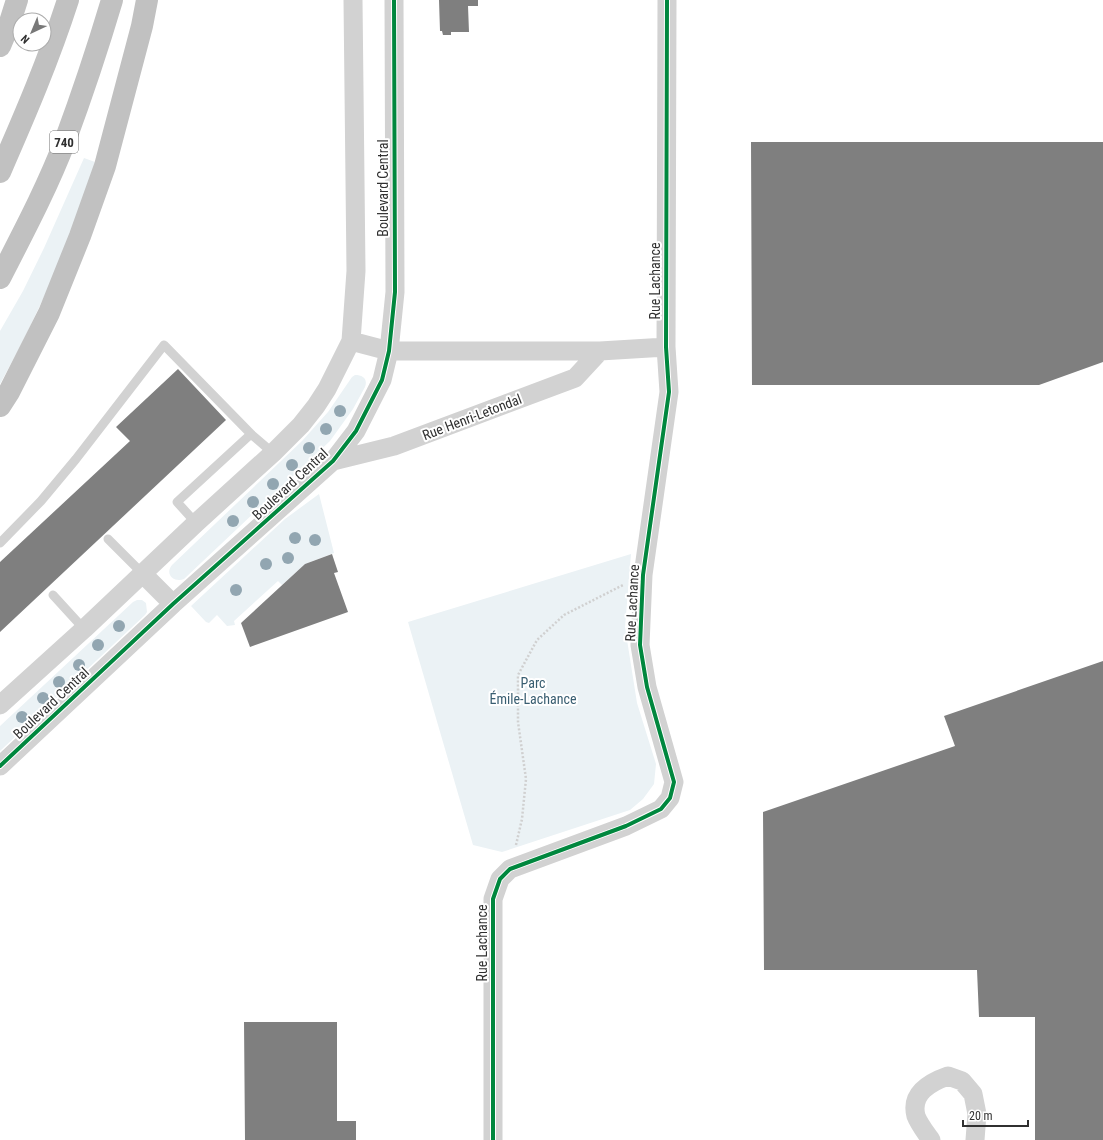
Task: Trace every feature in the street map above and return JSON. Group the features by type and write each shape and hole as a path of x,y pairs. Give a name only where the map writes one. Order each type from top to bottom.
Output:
{"highway":[{"path":"0,46 17,0"},
{"path":"0,172 24,119 60,26 68,0"},
{"name":"740","path":"0,278 34,209 64,142 98,48 112,0"},
{"path":"0,406 9,392 49,313 80,236 105,166 142,26 147,0"}],"street":[{"name":"Boulevard Central","path":"1,703 84,629 196,523 273,453 300,425 316,406 327,389 351,341 356,271 353,0"},
{"name":"Boulevard Central","path":"0,766 173,604 333,461 356,431 382,380 389,351 395,292 394,0"},
{"name":"Rue Lachance","path":"493,1140 493,899 500,879 510,869 636,821 661,809 670,798 674,782 647,687 640,645 643,574 669,392 666,347 667,0"},
{"path":"351,341 389,351 600,351 666,347"},
{"name":"Rue Henri-Letondal","path":"333,461 394,446 574,378 600,351"},
{"path":"143,574 173,604"},
{"path":"931,1140 916,1115 916,1100 922,1090 934,1081 948,1076 962,1081 973,1094 977,1114 975,1140"}],"lane":[{"path":"0,543 41,502 164,345 252,434 273,453"},
{"path":"196,523 177,502 252,434"},
{"path":"108,539 143,574"},
{"path":"53,595 84,629"}],"path":[{"path":"510,869 522,819 526,779 518,722 518,675 537,640 564,615 643,574"}],"green space":[{"path":"84,158 95,162 74,225 38,310 0,384 0,331 23,291 44,248"},
{"path":"355,375 364,378 366,382 365,387 353,409 330,441 184,579 174,579 169,572 172,565 302,441 328,412 352,377"},
{"path":"319,494 334,553 305,564 282,585 278,581 234,621 235,625 227,626 217,615 209,623 206,622 191,606 285,519"},
{"name":"Parc Émile-Lachance","path":"631,554 625,627 637,703 656,764 654,784 643,799 630,810 502,852 473,845 408,622"},
{"path":"142,600 146,603 147,612 145,615 0,751 0,726 133,602"}],"building":[{"path":"439,0 478,0 478,6 468,6 469,32 451,32 451,35 443,35 442,31 440,31"},
{"path":"751,142 1103,142 1103,362 1039,385 752,385"},
{"path":"178,369 226,420 0,632 0,562 130,441 116,427"},
{"path":"332,554 338,572 334,573 348,612 250,647 241,623 305,564"},
{"path":"1103,661 1103,1140 1035,1140 1035,1017 979,1017 977,970 764,970 763,812 955,746 944,716"},
{"path":"244,1022 337,1022 337,1121 356,1121 356,1140 245,1140"}],"cycle path":[{"path":"0,766 173,604 333,461 356,431 382,380 389,351 395,292 394,0"},
{"path":"493,1140 493,899 500,879 510,869 626,826 661,809 670,798 674,782 647,687 640,645 643,575 669,392 666,347 667,0"}]}
